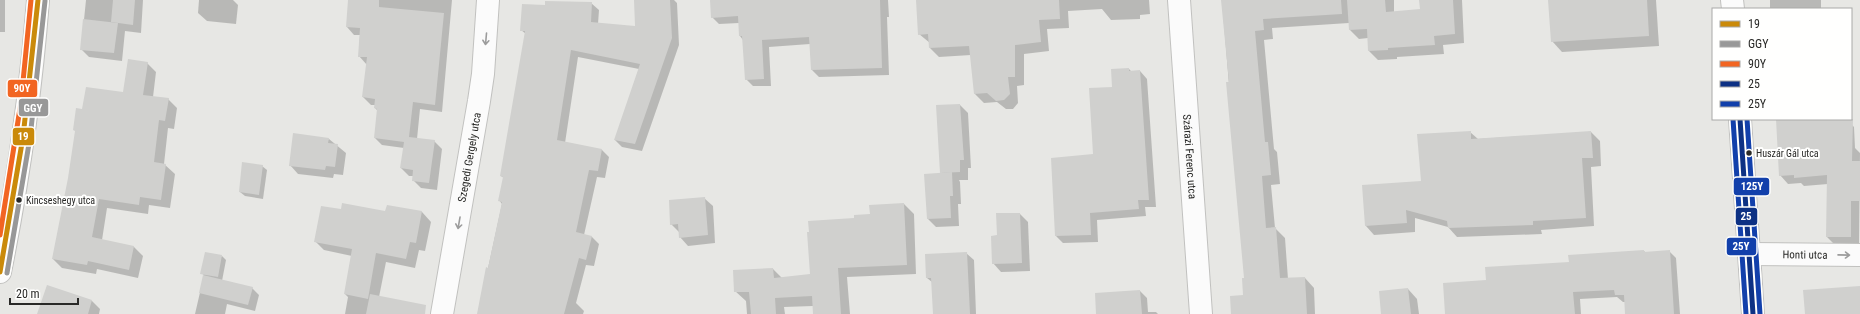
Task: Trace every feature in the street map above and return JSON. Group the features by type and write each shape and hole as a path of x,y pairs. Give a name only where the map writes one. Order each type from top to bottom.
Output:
{"street":[{"path":"0,272 18,174 34,60 38,0"},
{"name":"Szegedi Gergely utca","path":"442,314 479,101 488,0"},
{"name":"Szárazi Ferenc utca","path":"1179,0 1201,314"},
{"path":"1740,120 1753,314"},
{"name":"Honti utca","path":"1749,254 1860,255"}],"building":[{"path":"113,0 135,0 133,25 111,22"},
{"path":"348,0 379,0 379,7 444,13 435,105 413,102 409,137 435,140 429,183 412,181 413,170 400,168 404,142 374,138 377,109 374,108 375,99 362,97 367,57 358,57 360,28 346,27"},
{"path":"634,0 670,0 672,38 635,144 614,140 640,64 571,50 557,140 602,149 598,171 589,170 576,232 592,236 586,260 579,258 564,314 477,314 486,267 488,268 502,202 498,201 503,177 500,176 525,31 520,31 522,4 545,5 545,1 592,2 591,22 635,26"},
{"path":"710,0 880,0 882,68 811,70 809,37 762,40 764,79 745,80 742,36 739,36 738,16 711,18"},
{"path":"916,0 1059,0 1060,19 1039,20 1041,42 1015,45 1015,77 1008,77 1010,94 1004,100 996,101 987,93 974,94 969,46 929,48 928,34 918,35"},
{"path":"1221,0 1341,0 1342,14 1263,19 1264,30 1255,31 1265,142 1268,142 1271,175 1262,176 1266,228 1276,227 1280,278 1305,277 1307,314 1231,314 1230,296 1243,295 1242,278 1244,278 1226,82 1229,82"},
{"path":"1347,0 1385,0 1386,12 1420,9 1419,0 1453,0 1455,34 1434,36 1435,45 1388,48 1388,50 1368,51 1367,29 1349,30"},
{"path":"1548,0 1647,0 1649,36 1551,42"},
{"path":"83,19 118,23 114,53 80,50"},
{"path":"128,59 148,62 143,95 169,98 165,121 159,120 154,162 166,164 161,200 140,197 139,205 99,199 92,237 134,246 129,270 88,261 87,265 52,259 68,178 75,131 73,130 76,108 82,109 86,87 123,92"},
{"path":"1129,68 1129,71 1140,70 1149,200 1138,200 1139,209 1090,213 1091,235 1055,236 1051,158 1093,154 1089,88 1112,87 1111,69"},
{"path":"960,104 964,160 960,160 960,172 940,173 936,105"},
{"path":"1853,119 1852,161 1860,161 1860,201 1851,201 1851,237 1826,237 1827,175 1794,178 1794,175 1779,176 1776,120"},
{"path":"1471,131 1471,139 1591,131 1593,158 1582,158 1586,218 1533,221 1533,225 1448,228 1447,221 1406,210 1407,223 1365,226 1362,185 1421,181 1417,134"},
{"path":"293,133 329,138 328,143 338,144 335,167 326,166 325,170 289,166"},
{"path":"242,162 263,165 259,195 239,192"},
{"path":"952,172 953,196 950,196 951,218 927,219 924,174"},
{"path":"705,197 708,235 679,238 678,224 670,225 669,200"},
{"path":"342,203 385,211 387,205 422,211 416,243 410,242 406,259 376,253 368,299 344,294 352,249 314,242 321,206 341,209"},
{"path":"904,203 907,265 838,268 841,314 813,314 812,296 775,298 776,314 751,314 749,292 734,292 733,270 773,268 774,278 810,274 807,232 809,232 808,221 854,218 854,215 870,214 869,205"},
{"path":"996,213 1020,213 1022,263 992,264 991,236 997,235"},
{"path":"1644,250 1644,252 1670,250 1674,314 1625,314 1624,295 1615,295 1614,290 1573,292 1575,314 1445,314 1443,283 1486,280 1485,267 1569,262 1568,255"},
{"path":"205,252 222,255 218,277 200,274"},
{"path":"967,252 970,314 933,314 931,278 926,278 925,254"},
{"path":"203,275 253,287 248,305 199,293"},
{"path":"47,285 92,300 88,314 37,314"},
{"path":"1860,286 1860,314 1805,314 1803,290"},
{"path":"1408,288 1411,314 1381,314 1379,291"},
{"path":"1140,290 1142,314 1096,314 1095,293"},
{"path":"370,294 426,305 425,314 366,314"}],"transit line":[{"name":"90Y","path":"0,235 21,102 31,0"},
{"name":"19","path":"0,272 23,137 38,0"},
{"name":"GGY","path":"7,273 30,138 45,1"},
{"name":"25Y","path":"1733,120 1746,314"},
{"name":"25","path":"1740,120 1753,314"},
{"name":"125Y","path":"1747,120 1760,314"}],"place":[{"name":"Huszár Gál utca","path":"1749,153"},
{"name":"Kincseshegy utca","path":"19,200"}]}
